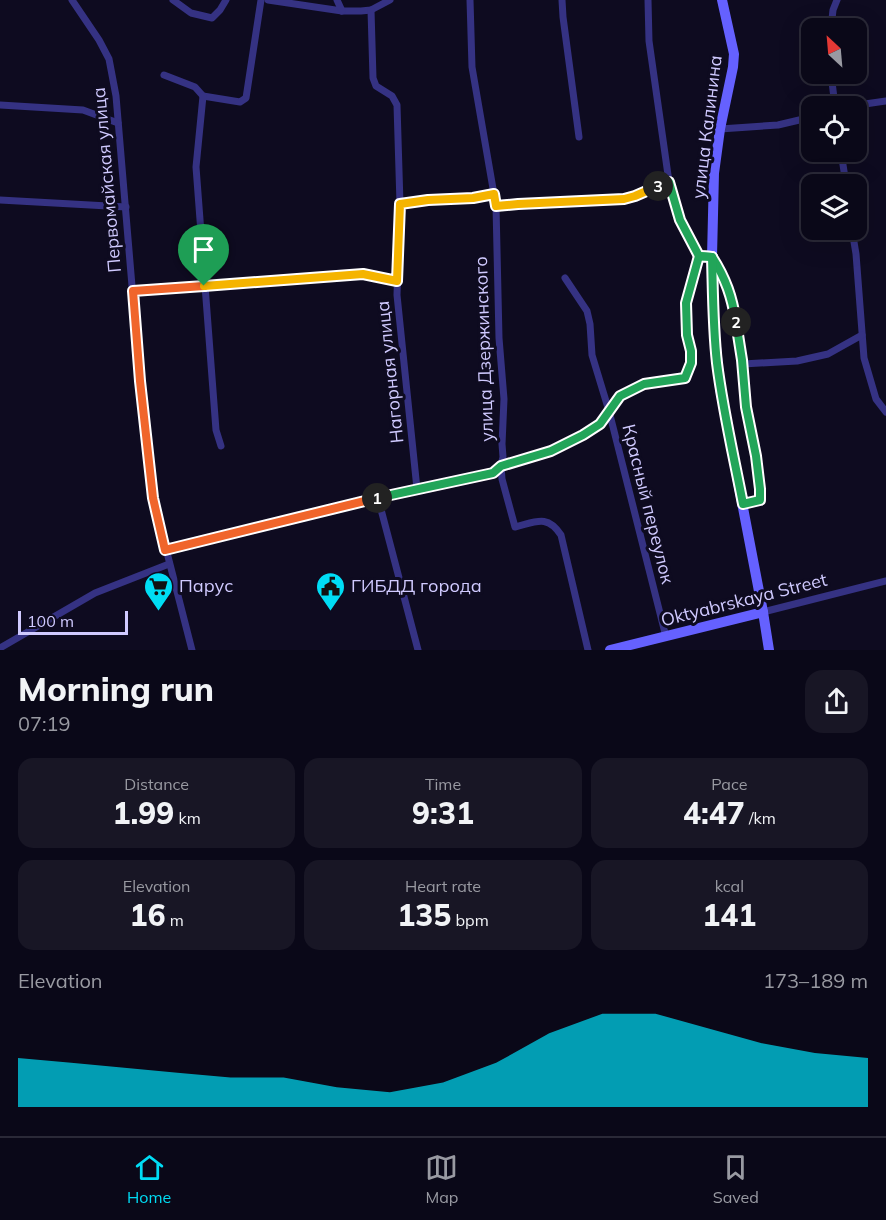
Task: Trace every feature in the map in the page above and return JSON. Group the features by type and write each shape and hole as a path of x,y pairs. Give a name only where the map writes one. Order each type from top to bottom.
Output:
{"main road":[{"name":"улица Калинина","path":"725,2 734,54 714,173 712,257 714,326 720,388 769,650"},
{"name":"Oktyabrskaya Street","path":"610,650 763,612"}],"street":[{"name":"Первомайская улица","path":"72,0 109,59 116,96 140,381 153,498 192,650"},
{"path":"173,0 191,13 212,18 226,0"},
{"path":"164,75 195,87 203,96 240,102 246,98 261,0"},
{"path":"268,0 342,11 371,10 390,0"},
{"path":"337,0 342,11"},
{"name":"улица Дзержинского","path":"470,0 472,67 496,206 499,338 504,399 502,479 515,527 545,521 555,526 561,535 588,650"},
{"path":"562,0 579,137"},
{"path":"165,550 378,498 493,473 501,466 551,451 600,424 620,396 644,384 685,378 691,363 686,303 699,256 680,220 669,182 649,41 648,0"},
{"path":"832,18 837,0"},
{"name":"Нагорная улица","path":"371,10 372,78 376,86 392,96 397,105 400,204 397,295 417,489"},
{"path":"203,96 196,167 216,430 221,446"},
{"path":"867,104 886,101"},
{"path":"0,105 83,110 118,123"},
{"path":"720,129 778,124 801,119"},
{"path":"496,206 624,199 669,182"},
{"path":"400,204 494,194"},
{"path":"0,200 126,207"},
{"path":"854,240 864,358 876,399 886,412"},
{"path":"699,256 712,257 723,276 733,305 746,407 760,489 760,500 743,504"},
{"path":"133,291 363,274 397,281"},
{"name":"Красный переулок","path":"566,278 587,311 592,355 609,411 666,636"},
{"path":"742,364 797,361 828,354 862,335"},
{"path":"378,498 418,650"},
{"path":"0,648 95,593 169,564"},
{"name":"Oktyabrskaya Street","path":"763,612 886,581"}],"place":[{"name":"Парус","path":"158,612"},
{"name":"ГИБДД города","path":"330,612"}],"route":[{"path":"204,286 133,291 153,498 165,550 378,498 493,473 501,466 551,451 583,435 600,424 620,396 644,384 685,378 691,363 685,321 686,303 699,256 712,257 723,276 733,305 742,360 746,407 756,456 760,500 743,504 720,388 714,326 712,257 699,256 680,220 669,182 624,199 496,206 494,194 400,204 397,281 363,274 204,286"}]}
